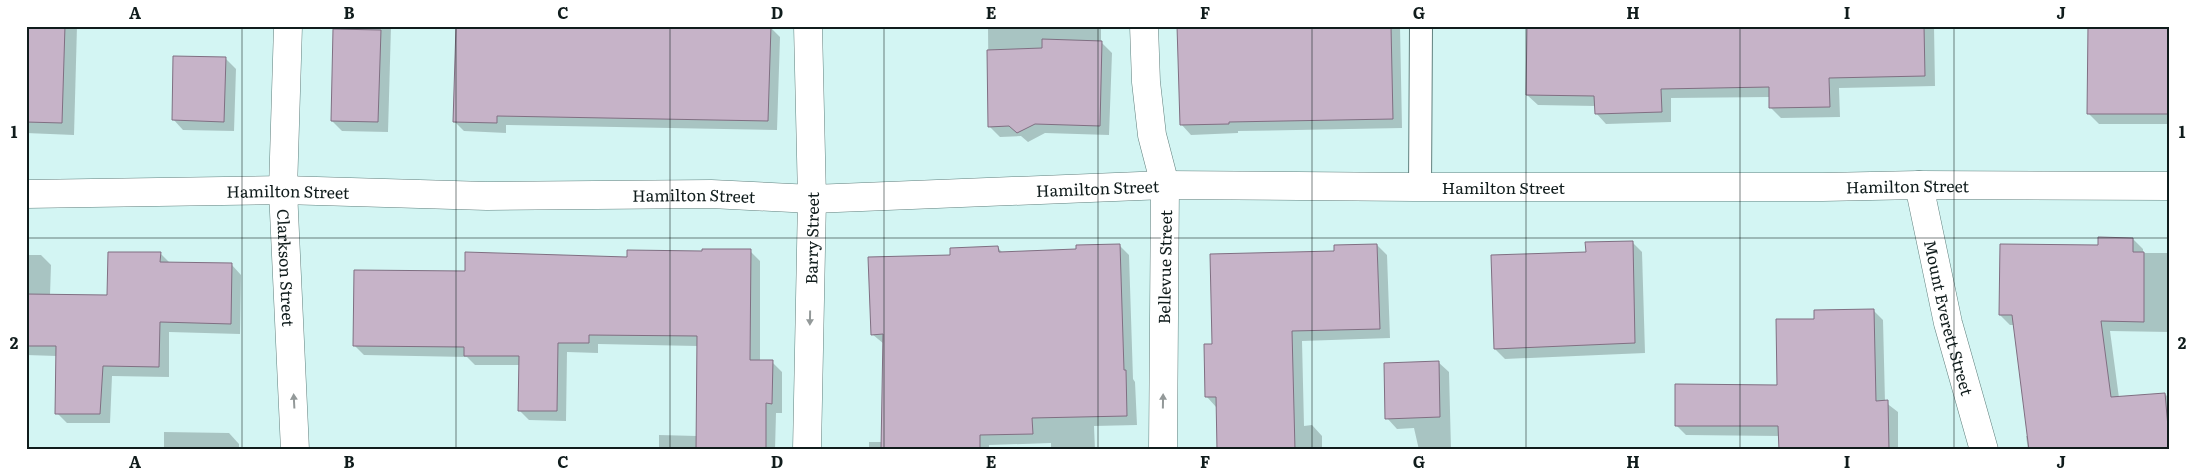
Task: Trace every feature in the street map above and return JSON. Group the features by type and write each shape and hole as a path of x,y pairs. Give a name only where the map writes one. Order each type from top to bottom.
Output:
{"street":[{"name":"Clarkson Street","path":"288,26 284,190 295,450"},
{"name":"Barry Street","path":"807,450 812,199 808,26"},
{"name":"Bellevue Street","path":"1144,26 1146,82 1152,135 1165,185 1162,450"},
{"name":"Hamilton Street","path":"26,194 284,190 487,196 711,194 812,199 1165,185 1813,187 1919,184 2170,186"},
{"name":"Mount Everett Street","path":"1919,184 1948,323 1984,450"}],"lane":[{"path":"1420,187 1421,26"}],"building":[{"path":"26,26 65,26 62,123 26,122"},
{"path":"456,26 771,26 768,121 497,116 497,123 453,122"},
{"path":"1177,26 1391,26 1393,119 1229,122 1229,124 1180,125"},
{"path":"1527,26 1924,26 1925,76 1829,78 1830,107 1769,108 1769,87 1661,89 1662,112 1595,114 1594,96 1526,95"},
{"path":"2088,26 2170,26 2170,114 2087,114"},
{"path":"333,29 381,30 378,122 331,121"},
{"path":"1042,39 1102,41 1100,126 1035,124 1017,133 1009,126 988,127 987,50 1042,48"},
{"path":"173,56 226,57 224,122 172,120"},
{"path":"2098,237 2133,238 2133,252 2144,252 2144,322 2101,321 2111,397 2165,393 2170,450 2029,450 2012,315 1999,315 2000,244 2098,245"},
{"path":"1633,241 1635,343 1494,349 1491,255 1586,252 1585,242"},
{"path":"1120,244 1127,416 1032,418 1033,434 980,435 980,450 881,450 883,334 871,335 868,257 950,255 950,248 998,246 999,252 1076,249 1076,245"},
{"path":"1377,244 1380,329 1292,331 1295,450 1217,450 1216,397 1205,397 1204,344 1212,344 1210,254 1334,251 1334,245"},
{"path":"702,249 751,249 750,360 773,360 772,404 766,403 766,450 696,450 697,336 589,335 589,343 558,343 557,411 518,411 519,356 464,356 464,347 353,346 354,270 465,271 465,252 627,257 627,250 702,251"},
{"path":"108,252 161,252 160,262 232,263 231,324 160,322 159,367 103,366 100,414 55,414 56,346 26,346 26,294 107,295"},
{"path":"1874,309 1876,401 1888,400 1889,450 1779,450 1778,426 1675,426 1675,384 1777,385 1776,319 1814,319 1814,310"},
{"path":"1439,361 1440,417 1385,419 1384,363"}]}
